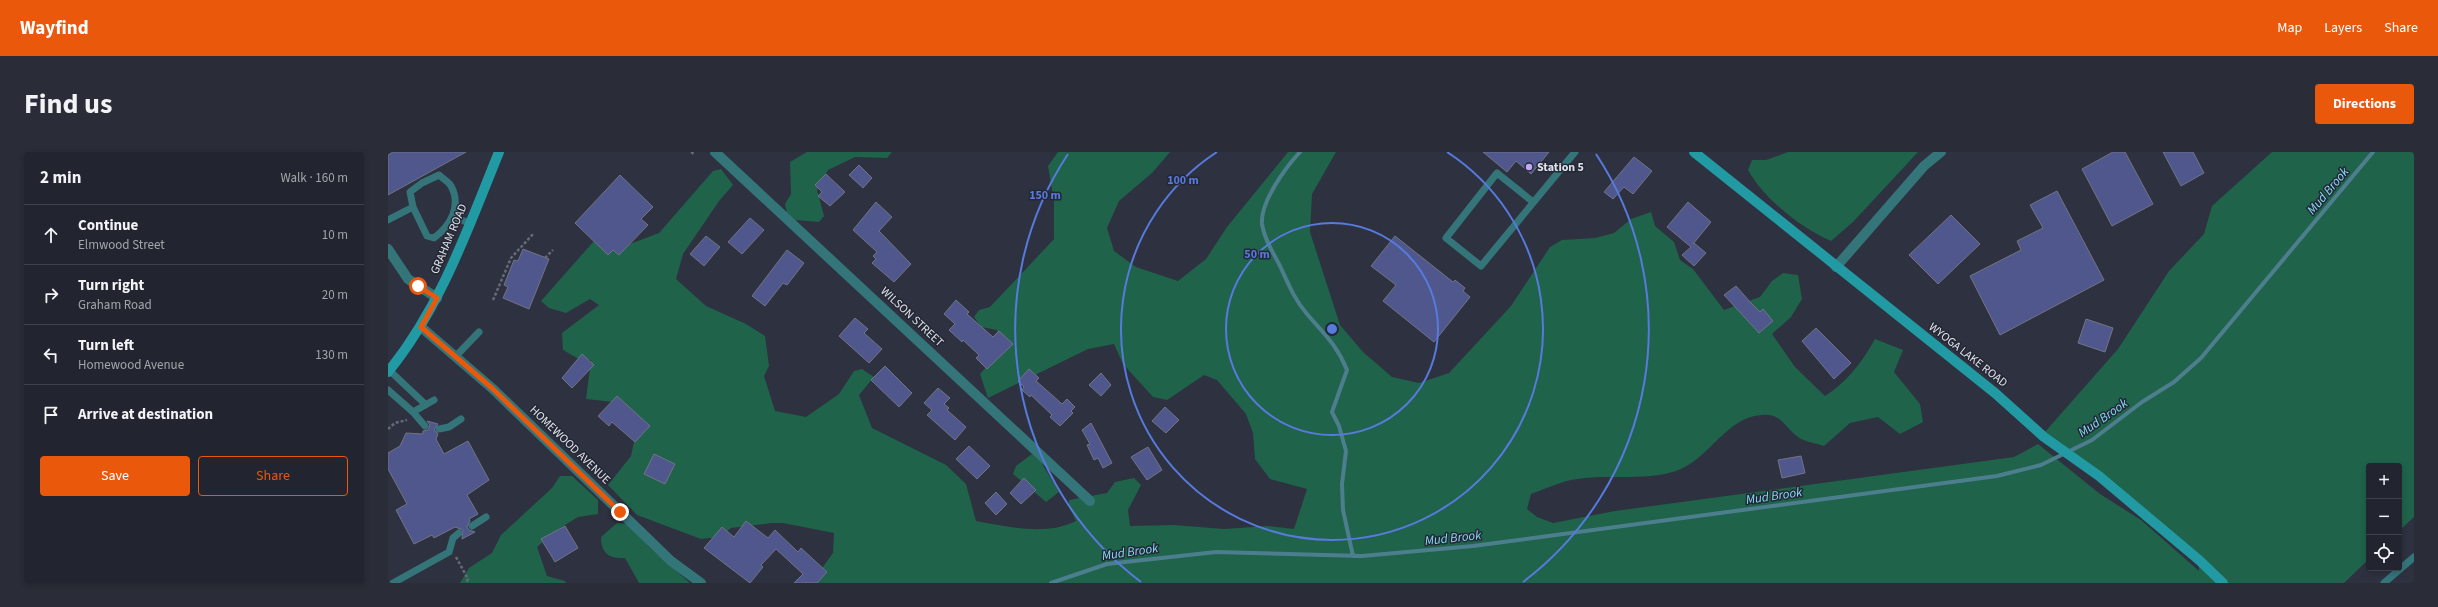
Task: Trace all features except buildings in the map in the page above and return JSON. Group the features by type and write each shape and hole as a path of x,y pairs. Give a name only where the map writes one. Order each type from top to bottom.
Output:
{"street":[{"name":"GRAHAM ROAD","path":"389,371 421,327 437,298 499,152"},
{"name":"WILSON STREET","path":"715,152 1090,501"},
{"name":"WYOGA LAKE ROAD","path":"1694,152 1995,393 2044,437 2098,476 2199,560 2223,583"},
{"path":"1836,267 1924,166 1941,152"},
{"path":"388,249 408,279 437,298"},
{"name":"HOMEWOOD AVENUE","path":"421,327 456,356 573,465 671,561 701,583"}],"lane":[{"path":"1533,202 1497,173 1446,238 1480,266 1575,152"},
{"path":"439,175 451,185 456,207 444,230 434,238 427,236 413,207 410,192 422,183 439,175"},
{"path":"388,220 413,207"},
{"path":"452,217 470,223"},
{"path":"456,356 478,332"},
{"path":"389,371 425,404"},
{"path":"388,390 413,412 425,426"},
{"path":"413,412 434,400"},
{"path":"439,429 449,427 461,419"},
{"path":"472,526 486,517"},
{"path":"393,583 449,552 453,538 459,533"},
{"path":"2384,583 2414,557"}],"path":[{"path":"493,300 511,262 534,233"},
{"path":"546,258 553,250"},
{"path":"388,429 395,423 411,421"},
{"path":"455,555 468,579 466,583"}],"green space":[{"path":"807,152 892,152 887,158 855,157 828,170 817,190 824,216 819,222 795,220 787,213 785,204 791,194 790,162"},
{"path":"1058,152 1170,152 1152,173 1119,201 1107,228 1114,251 1136,267 1178,281 1206,259 1227,227 1288,152 1336,152 1312,194 1310,232 1340,325 1363,352 1392,377 1419,383 1449,373 1511,306 1550,247 1562,240 1595,238 1614,233 1631,219 1651,212 1655,226 1674,242 1680,260 1693,269 1724,310 1760,297 1772,281 1783,273 1798,275 1802,299 1791,317 1772,334 1795,367 1825,396 1848,377 1865,356 1875,339 1903,350 1894,372 1920,404 1923,422 1900,434 1878,417 1850,423 1824,446 1801,439 1774,416 1761,415 1748,418 1737,423 1727,431 1688,466 1676,471 1650,476 1597,477 1571,480 1531,494 1527,509 1537,517 1553,523 1615,511 2014,457 2038,444 2100,494 2141,520 2199,571 2199,560 2044,433 2118,349 2169,271 2204,234 2212,206 2272,152 2414,152 2414,517 2402,528 2402,463 2366,463 2366,562 2344,583 811,583 833,553 834,533 783,523 772,523 731,528 720,537 701,539 637,515 608,485 631,456 635,437 613,402 586,399 591,360 577,358 563,350 562,333 599,305 590,299 566,313 549,308 541,301 594,241 613,250 619,255 630,244 659,233 713,171 721,169 733,185 719,201 683,254 676,279 706,306 746,324 765,336 769,366 764,376 775,411 806,417 839,394 854,371 862,369 874,377 859,395 872,428 946,465 966,484 976,521 1027,529 1064,526 1076,521 1069,507 1069,500 1107,493 1115,482 1134,478 1141,485 1128,510 1130,526 1174,525 1224,529 1268,526 1294,529 1307,489 1270,479 1255,459 1253,433 1246,414 1217,380 1204,375 1167,400 1153,397 1123,364 1114,344 1088,349 988,398 980,374 1000,352 997,330 981,327 974,317 979,310 990,307 1054,239 1054,202 1048,166"},
{"path":"1788,152 1918,152 1853,222 1831,241 1784,212 1764,192 1748,170 1752,160 1766,160"},
{"path":"1032,454 1041,462 1059,492 1046,502 1013,474 1016,466"},
{"path":"560,476 572,476 598,500 598,514 578,517 557,530 537,547 547,576 565,581 566,583 460,583 469,568 492,553 501,535 552,488"},
{"path":"617,523 629,524 649,547 690,583 639,583 625,558 615,558 607,554 601,543 601,537"}],"waterway":[{"path":"1300,152 1288,166 1269,196 1262,215 1262,224 1267,240 1295,297 1339,354 1347,370 1332,412 1339,426 1346,451 1342,484 1343,510 1353,556"},
{"name":"Mud Brook","path":"1051,583 1107,564 1216,552 1362,556 1473,546 1997,476 2041,465 2092,440 2142,402 2174,382 2201,358 2373,152"}],"place":[{"name":"Station 5","path":"1529,167"}],"route":[{"path":"418,286 437,298 421,327 445,346 493,389 620,512"}]}
